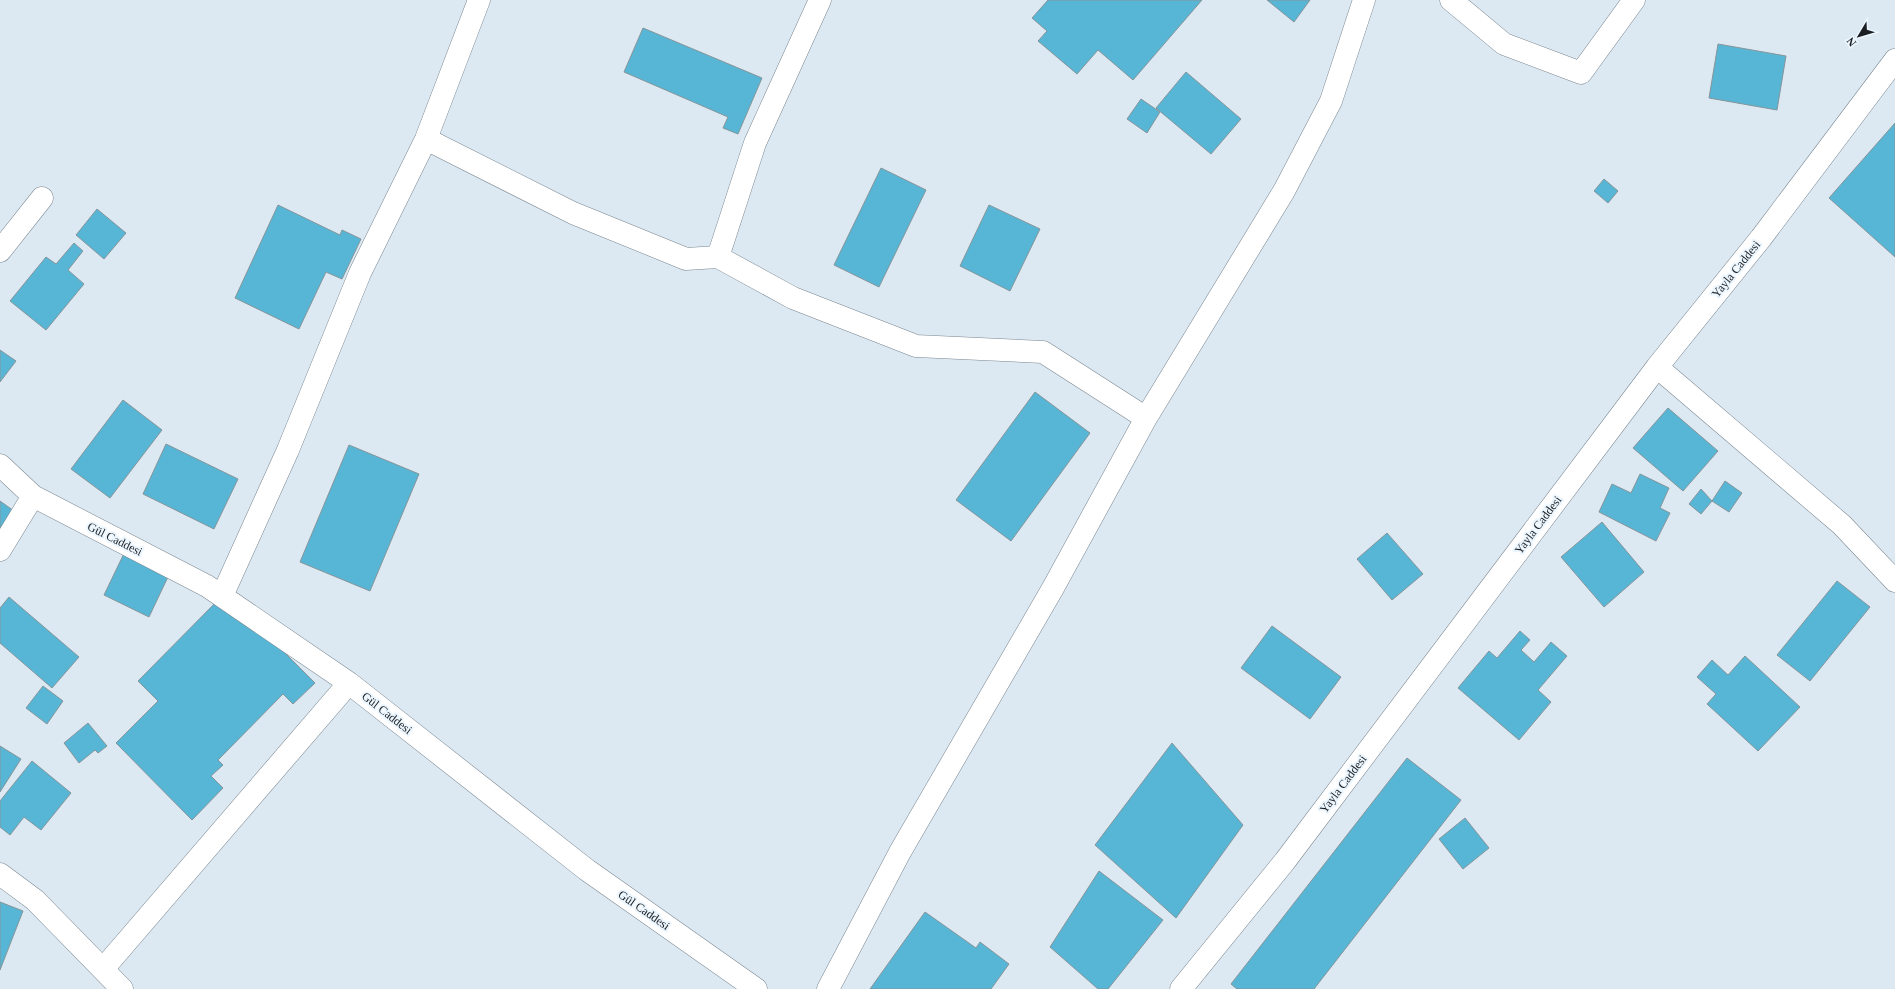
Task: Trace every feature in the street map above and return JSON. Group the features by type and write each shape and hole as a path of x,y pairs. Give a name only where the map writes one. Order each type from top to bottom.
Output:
{"street":[{"path":"222,596 288,450 360,273 426,139 480,0"},
{"path":"718,257 755,142 820,0"},
{"path":"828,989 900,852 1053,588 1146,418 1284,191 1331,102 1364,0"},
{"path":"1451,0 1504,44 1581,73 1634,0"},
{"name":"Yayla Caddesi","path":"1181,989 1285,861 1657,368 1761,238 1895,60"},
{"path":"426,139 573,213 686,259 718,257 794,298 916,346 1043,352 1146,418"},
{"path":"0,251 42,198"},
{"path":"1657,368 1842,524 1895,581"},
{"name":"Gül Caddesi","path":"0,465 33,496 207,586 349,682 587,870 756,989"},
{"path":"0,550 33,496"},
{"path":"103,969 349,682"},
{"path":"0,874 35,900 122,989"}],"building":[{"path":"1048,0 1202,0 1133,80 1098,50 1077,74 1038,41 1047,31 1032,18"},
{"path":"1267,0 1310,0 1294,22"},
{"path":"643,28 762,78 738,134 723,128 728,117 624,72"},
{"path":"1718,44 1786,56 1777,110 1709,98"},
{"path":"1186,72 1241,119 1211,154 1156,108"},
{"path":"1141,99 1160,112 1147,133 1127,119"},
{"path":"1895,123 1895,257 1829,198"},
{"path":"881,168 926,190 879,287 834,265"},
{"path":"1604,179 1618,191 1608,203 1594,191"},
{"path":"278,205 340,235 342,230 361,239 342,279 326,272 299,329 235,298"},
{"path":"989,205 1040,229 1010,291 960,266"},
{"path":"97,209 126,233 104,259 76,235"},
{"path":"74,243 83,251 68,270 84,284 46,330 10,301 46,257 56,264"},
{"path":"0,350 16,361 0,382"},
{"path":"1035,392 1090,433 1011,541 956,500"},
{"path":"123,400 162,430 110,498 71,469"},
{"path":"1668,408 1718,451 1683,491 1633,448"},
{"path":"166,444 238,479 214,529 143,494"},
{"path":"349,445 419,474 370,591 300,562"},
{"path":"1640,474 1669,488 1660,508 1670,513 1656,541 1599,512 1612,484 1631,493"},
{"path":"1725,481 1742,493 1729,512 1712,501"},
{"path":"1701,489 1712,501 1701,514 1689,504"},
{"path":"0,501 14,511 0,533"},
{"path":"1602,522 1644,572 1604,607 1561,557"},
{"path":"1387,533 1423,574 1392,600 1357,559"},
{"path":"130,541 175,562 149,617 104,595"},
{"path":"1837,581 1870,607 1810,681 1777,655"},
{"path":"225,593 315,683 293,704 283,694 218,760 223,765 211,776 223,788 192,820 116,743 158,701 138,681"},
{"path":"9,597 79,657 52,688 0,643 0,608"},
{"path":"1272,626 1341,677 1310,719 1241,668"},
{"path":"1520,631 1530,640 1521,650 1534,662 1551,642 1567,656 1538,690 1551,702 1519,740 1458,688 1489,651 1497,658"},
{"path":"1745,656 1800,707 1758,751 1707,704 1716,694 1697,677 1712,660 1728,675"},
{"path":"43,686 63,701 47,724 26,708"},
{"path":"88,723 107,746 98,753 95,750 79,763 64,743"},
{"path":"1172,743 1243,825 1176,918 1095,845"},
{"path":"0,746 21,759 0,792"},
{"path":"1407,758 1461,800 1314,989 1237,989 1231,984"},
{"path":"32,761 71,793 41,830 24,817 10,835 0,827 0,801"},
{"path":"1465,818 1489,848 1463,869 1439,839"},
{"path":"1099,871 1163,920 1108,989 1098,989 1050,947"},
{"path":"0,902 23,911 0,970"},
{"path":"925,912 976,948 980,942 1009,964 991,989 870,989"}]}
